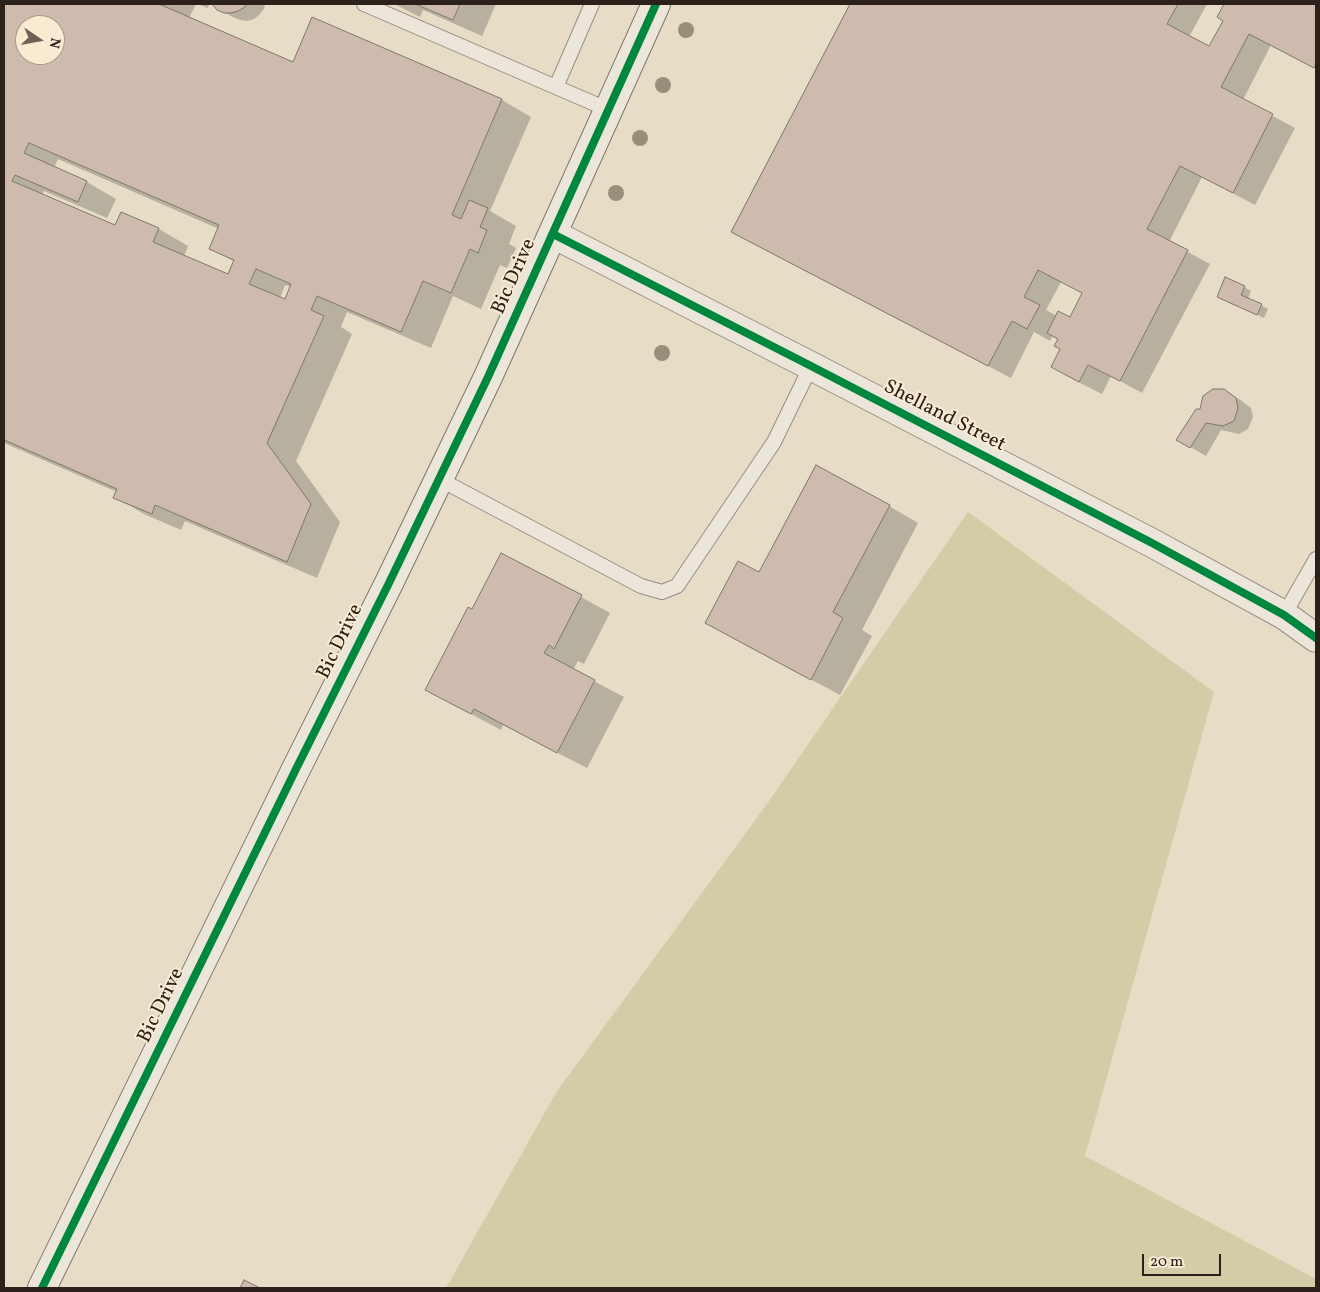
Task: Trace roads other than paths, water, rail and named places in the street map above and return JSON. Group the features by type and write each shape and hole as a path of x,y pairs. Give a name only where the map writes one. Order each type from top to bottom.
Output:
{"street":[{"name":"Bic Drive","path":"42,1288 488,377 656,4"},
{"name":"Shelland Street","path":"553,234 1152,543 1284,615 1316,638"}],"lane":[{"path":"364,4 609,110"},
{"path":"556,86 592,4"},
{"path":"439,479 641,586 662,592 677,586 774,442 810,366"},
{"path":"1284,615 1316,559"}]}
